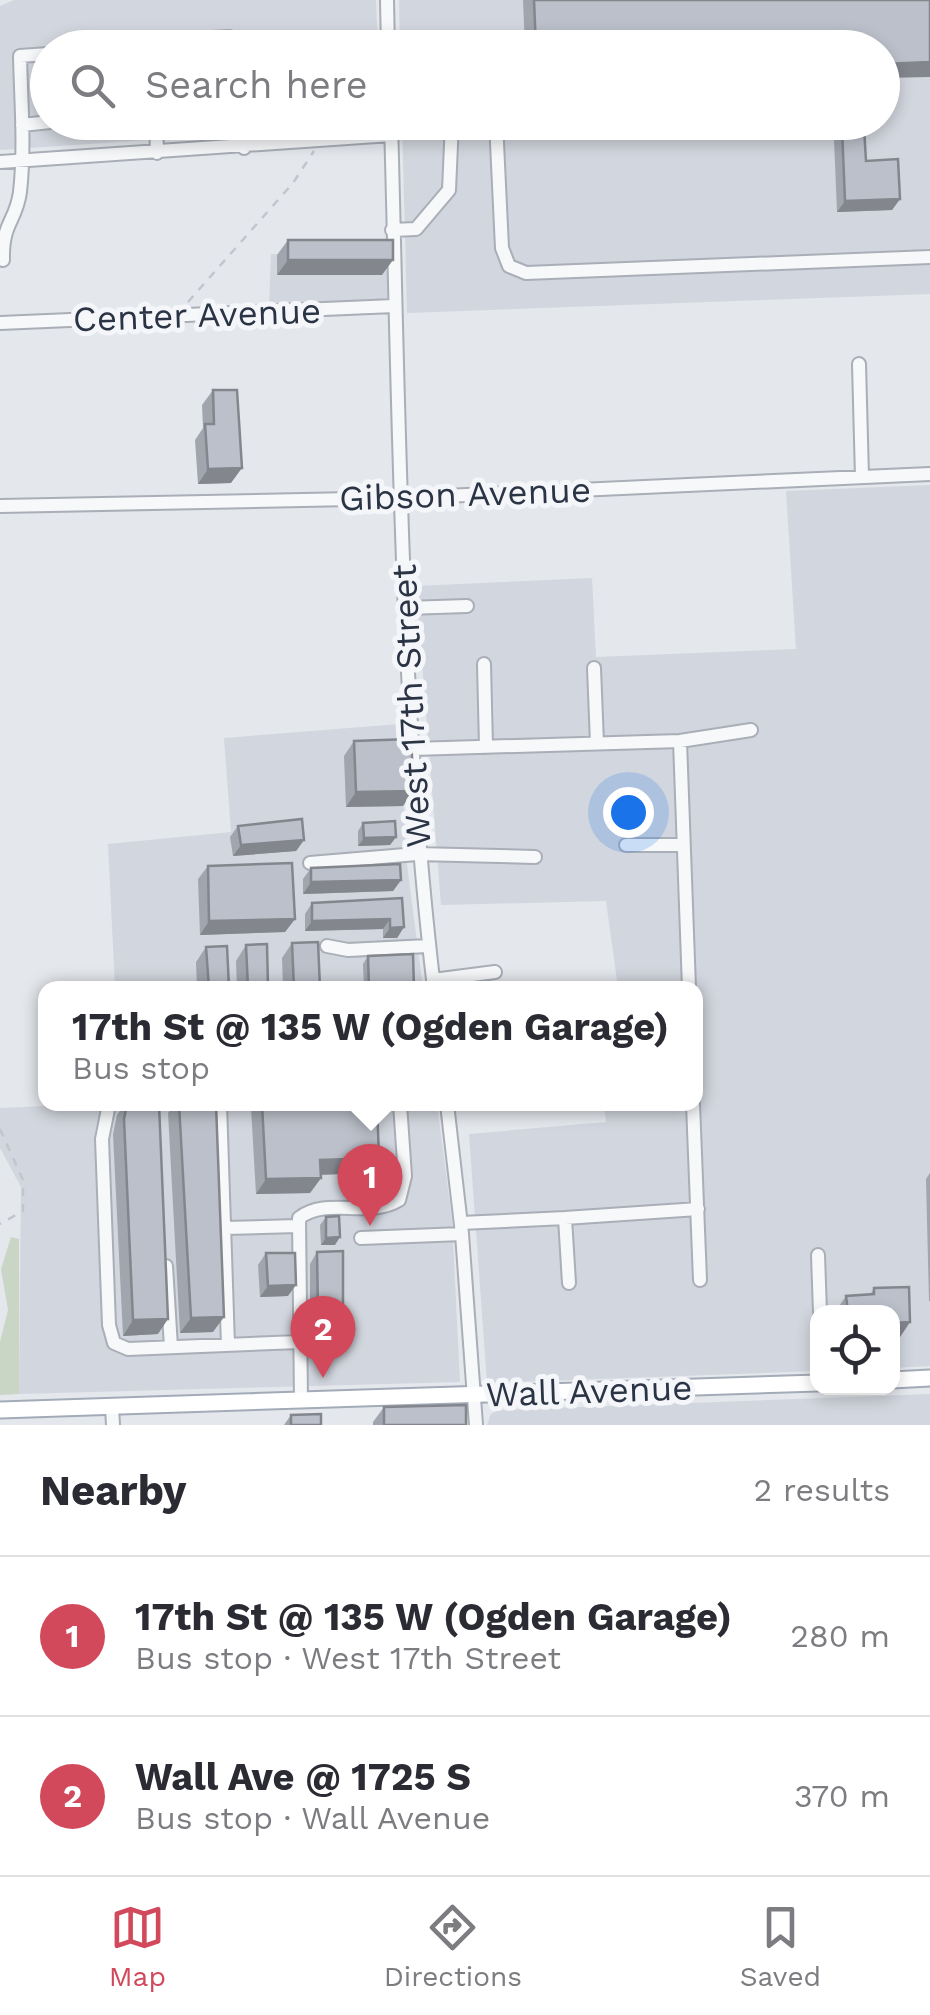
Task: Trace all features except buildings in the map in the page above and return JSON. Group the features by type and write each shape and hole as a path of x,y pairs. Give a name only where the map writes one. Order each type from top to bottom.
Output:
{"main road":[{"path":"900,1380 930,1378"},
{"name":"Wall Avenue","path":"7,1410 810,1383"}],"street":[{"path":"387,0 388,30"},
{"path":"3,260 2,233 19,198 22,162 20,56 30,55"},
{"path":"22,125 30,124"},
{"path":"157,140 157,154"},
{"path":"243,140 244,148"},
{"path":"0,162 326,140"},
{"name":"West 17th Street","path":"391,140 394,306 417,854 433,981"},
{"path":"392,230 416,229 448,190 451,140"},
{"path":"497,140 502,248 510,266 526,273 930,256"},
{"name":"Center Avenue","path":"0,323 394,306"},
{"path":"859,364 862,476"},
{"name":"Gibson Avenue","path":"0,506 401,498 930,474"},
{"path":"406,608 467,606"},
{"path":"484,664 486,747"},
{"path":"594,668 597,743"},
{"path":"412,749 680,741 751,730"},
{"path":"680,741 689,981"},
{"path":"626,845 682,845"},
{"path":"310,862 417,854 536,857"},
{"path":"327,946 380,950 428,946"},
{"path":"449,981 496,972"},
{"path":"108,1111 102,1139 112,1340 128,1349 299,1342"},
{"path":"220,1111 228,1345"},
{"path":"301,1401 299,1218 310,1210 378,1208 398,1200 405,1176 400,1111"},
{"path":"448,1111 462,1229 476,1425"},
{"path":"693,1111 700,1280"},
{"path":"360,1238 698,1209"},
{"path":"564,1218 569,1284"},
{"path":"225,1228 297,1226"},
{"path":"164,1242 171,1347"},
{"path":"818,1255 820,1305"},
{"path":"112,1407 112,1425"}],"path":[{"path":"178,315 256,220 293,183 320,141"},
{"path":"0,1129 22,1180 22,1211 0,1224"}],"shaded area":[{"path":"14,0 376,0 377,30 30,30 30,140 146,140 0,150 0,6"},
{"path":"399,0 930,0 930,294 407,313 402,140 900,140 900,30 400,30"},
{"path":"271,254 386,254 388,300 269,306"},
{"path":"930,485 930,1366 900,1368 900,1305 810,1305 810,1371 487,1383 469,1134 606,1122 605,1111 703,1111 703,981 617,981 606,901 441,905 416,586 592,578 596,657 796,649 786,491"},
{"path":"400,724 406,857 422,981 115,981 108,844 231,832 224,738"},
{"path":"0,1108 438,1111 452,1220 460,1382 19,1394 21,1187 0,1148"},
{"path":"930,1394 930,1425 487,1425 491,1414 498,1410"}],"green space":[{"path":"11,1237 19,1239 19,1394 0,1395 0,1342 8,1310 1,1269"}],"place":[{"name":"17th St @ 135 W (Ogden Garage)","path":"370,1226"},
{"name":"Wall Ave @ 1725 S","path":"323,1378"}]}
